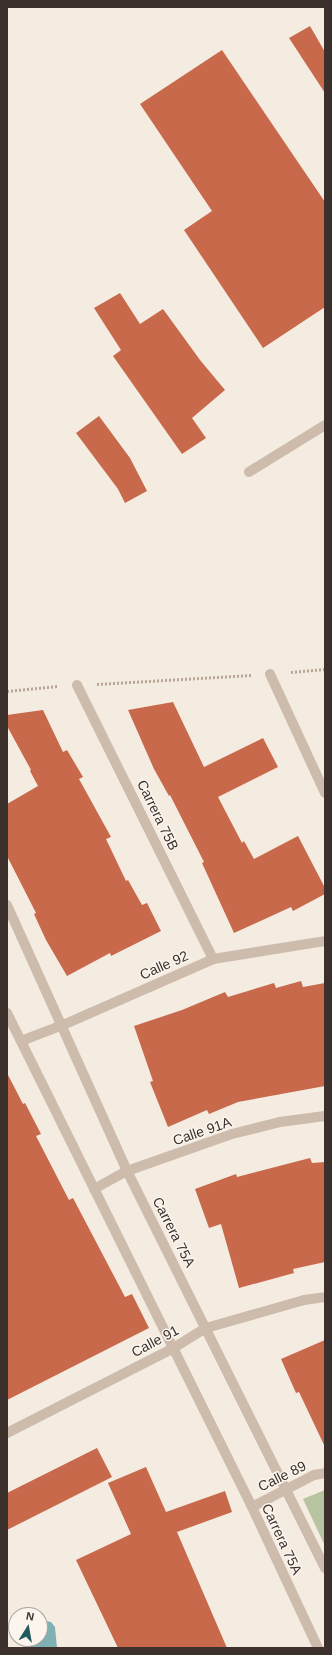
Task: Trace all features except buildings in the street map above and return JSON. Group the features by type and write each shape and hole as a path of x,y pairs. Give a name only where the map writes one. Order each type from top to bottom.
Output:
{"street":[{"path":"249,472 325,425"},
{"path":"270,674 325,793"},
{"name":"Carrera 75B","path":"77,685 213,959"},
{"name":"Carrera 75A","path":"7,904 63,1025 127,1171 325,1568"},
{"name":"Calle 92","path":"21,1041 63,1025 213,959 325,941"},
{"name":"Carrera 75A","path":"7,1013 252,1507 318,1648"},
{"name":"Calle 91A","path":"94,1189 127,1171 232,1134 280,1122 325,1116"},
{"name":"Calle 91","path":"7,1433 172,1348 206,1328 304,1300 325,1297"},
{"name":"Calle 89","path":"252,1507 286,1489 325,1472"}],"path":[{"path":"7,691 325,669"}],"green space":[{"path":"325,1490 325,1546 303,1499"}],"water":[{"path":"48,1621 51,1622 55,1627 57,1648 30,1648 48,1647"}]}
